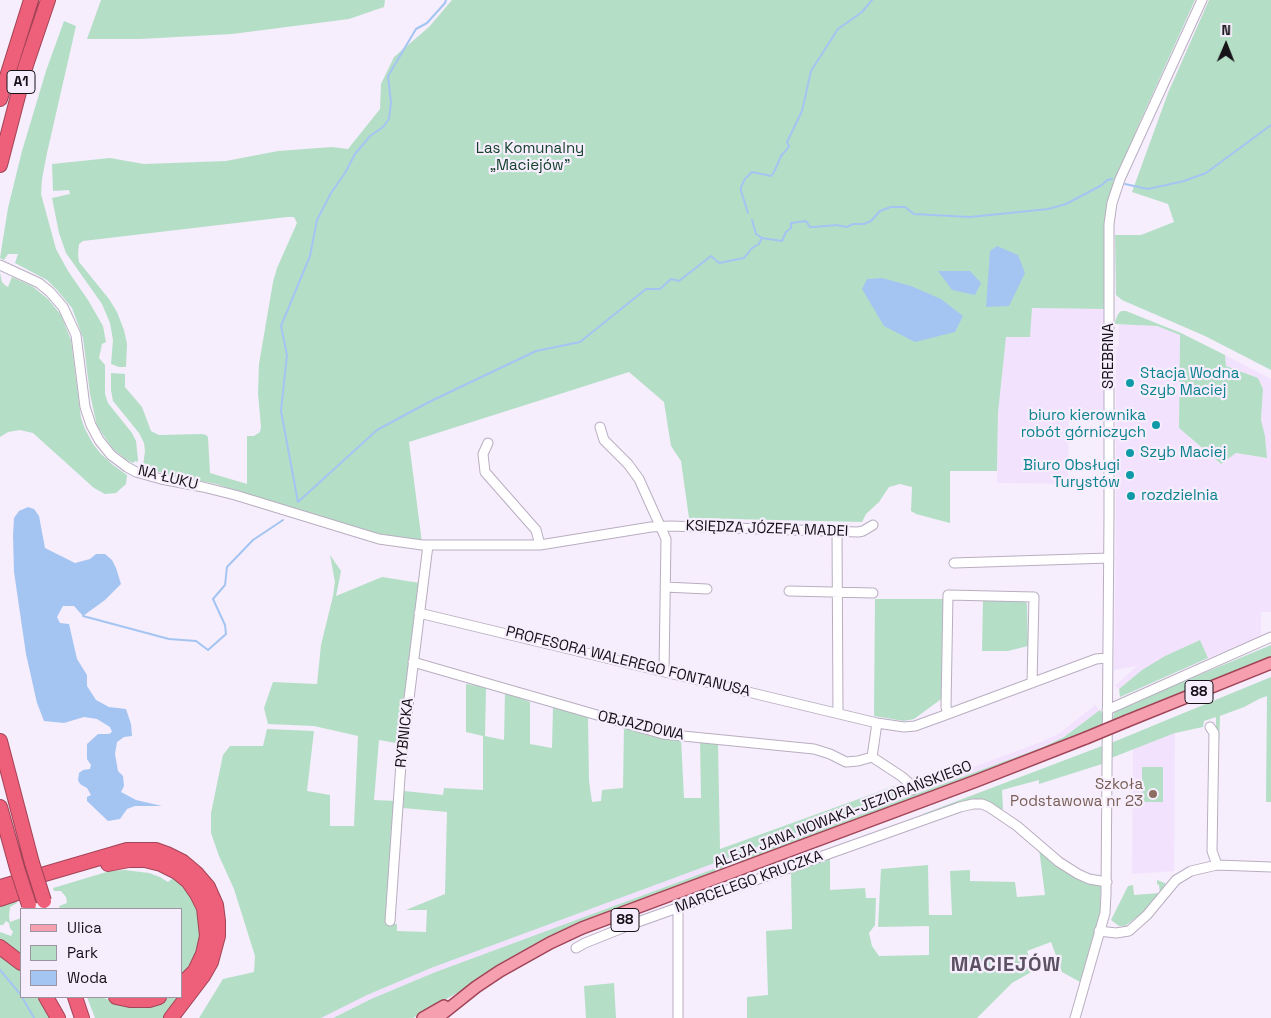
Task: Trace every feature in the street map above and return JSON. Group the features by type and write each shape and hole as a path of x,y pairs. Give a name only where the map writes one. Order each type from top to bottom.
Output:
{"highway":[{"name":"A1","path":"0,99 31,0"},
{"name":"A1","path":"0,165 24,74 48,0"},
{"path":"0,741 13,797 46,905"},
{"path":"0,807 30,907"},
{"path":"0,888 128,850 142,849 161,852 190,867 208,887 216,905 218,936 211,962 203,976 171,1018"},
{"path":"0,899 113,863 145,860 161,864 177,872 188,881 204,908 207,921 207,936 203,954 195,971 182,984"},
{"path":"0,947 20,962"},
{"path":"47,998 58,1018"},
{"path":"58,998 65,1018"},
{"path":"75,998 82,1018"},
{"path":"121,998 149,1000 156,998"}],"main road":[{"name":"ALEJA JANA NOWAKA-JEZIORAŃSKIEGO","path":"448,1018 480,993 527,963 585,935 1088,742 1271,663"},
{"name":"ALEJA JANA NOWAKA-JEZIORAŃSKIEGO","path":"1128,725 1271,670"},
{"name":"ALEJA JANA NOWAKA-JEZIORAŃSKIEGO","path":"437,1018 476,987 523,957 582,928 976,781 1088,742"},
{"path":"423,1018 476,987"}],"street":[{"name":"SREBRNA","path":"1075,1018 1105,910 1109,558 1109,224 1112,203 1120,179 1202,0"},
{"name":"NA ŁUKU","path":"0,265 39,283 56,298 68,315 77,340 85,407 91,425 103,447 127,467 136,472 161,479 235,495 379,539 428,545"},
{"name":"KSIĘDZA JÓZEFA MADEI","path":"600,427 604,440 628,464 639,480 666,539 664,671"},
{"path":"488,443 483,454 485,472 536,530 540,545"},
{"name":"KSIĘDZA JÓZEFA MADEI","path":"428,545 540,545 660,526 680,525 837,531 863,531 873,525"},
{"path":"837,531 838,713"},
{"name":"RYBNICKA","path":"390,921 401,763 428,545"},
{"path":"954,563 1109,558"},
{"path":"665,587 707,589"},
{"path":"789,591 873,593"},
{"path":"948,714 946,707 948,596 1034,597 1032,683"},
{"name":"PROFESORA WALEREGO FONTANUSA","path":"419,613 877,723 909,727 1096,659 1107,658"},
{"path":"1107,710 1271,638"},
{"name":"OBJAZDOWA","path":"413,662 664,734 814,749 846,762 858,762 872,757"},
{"path":"877,723 872,757 901,776 908,782 912,790"},
{"path":"1210,727 1214,734 1212,851 1217,865"},
{"name":"MARCELEGO KRUCZKA","path":"576,948 626,926 923,820 964,806 978,804 985,805 1017,826 1071,870 1089,879 1106,882"},
{"path":"1204,867 1212,851"},
{"path":"1099,931 1112,934 1131,929 1145,917 1179,878 1204,867 1217,865 1271,867"},
{"path":"678,908 678,1018"}],"shaded area":[{"path":"1032,308 1106,309 1106,415 1069,414 1068,484 997,483 998,413 1006,336"},
{"path":"1119,324 1157,326 1180,335 1179,428 1220,464 1236,453 1266,458 1265,436 1261,420 1263,389 1258,378 1226,366 1225,355 1271,379 1271,612 1261,612 1261,636 1208,658 1199,640 1142,670 1119,689 1115,686 1137,666 1114,670 1116,347 1119,344"},
{"path":"1095,705 1100,710 1064,737 1043,747 433,973 371,999 333,1018 321,1018 367,995 431,968 1041,742 1060,733"},
{"name":"Szkoła Podstawowa nr 23","path":"1175,733 1174,871 1132,874 1133,749"}],"green space":[{"path":"101,0 385,0 384,7 349,19 232,34 140,39 87,39"},
{"name":"Las Komunalny „Maciejów”","path":"452,0 1195,0 1139,124 1108,201 1105,224 1106,309 1032,308 1030,337 1006,337 998,413 997,471 950,471 950,523 911,511 912,487 900,484 889,487 879,502 866,514 862,522 689,518 681,461 671,446 664,402 629,372 409,442 422,543 363,532 216,484 145,469 143,466 144,443 139,433 113,401 111,373 125,374 125,387 142,407 151,431 159,435 206,435 208,437 210,473 247,484 247,436 254,436 260,432 261,427 258,393 259,364 273,282 277,268 297,223 294,217 287,217 83,241 79,244 79,262 109,299 117,312 124,330 127,344 126,367 119,367 111,364 113,340 110,323 102,304 66,253 59,233 52,198 70,194 69,190 53,191 52,164 110,158 144,164 226,161 278,151 332,147 348,149 380,109 381,84 394,57 429,27"},
{"path":"1209,0 1271,0 1271,370 1205,336 1122,300 1116,295 1115,235 1141,235 1174,222 1168,204 1132,192 1168,93"},
{"path":"64,21 76,26 47,153 41,194 56,249 103,326 106,342 102,344 99,358 105,365 105,394 108,403 132,433 136,441 138,460 133,463 113,449 97,426 90,394 83,338 72,308 47,280 15,263 18,254 8,254 4,260 0,258 8,208 22,151 46,71"},
{"path":"0,273 2,282 8,287 12,277 32,286 48,299 61,315 71,340 81,418 85,429 101,454 127,475 126,484 116,493 105,494 94,488 33,433 20,430 8,432 0,437"},
{"path":"1121,311 1126,311 1181,333 1225,355 1226,366 1258,378 1263,389 1261,420 1267,458 1236,453 1221,464 1179,428 1180,335 1157,326 1114,324"},
{"path":"330,555 341,571 336,596 382,577 420,583 401,744 379,740 374,800 396,801 388,924 397,924 397,931 426,932 427,910 406,910 445,894 447,812 403,808 404,791 443,795 444,788 483,790 483,736 466,732 466,684 486,687 485,736 504,740 505,692 530,702 530,744 552,748 553,707 588,717 589,781 592,802 601,801 602,790 623,788 624,725 681,738 684,798 701,798 700,740 718,743 720,849 903,783 909,791 431,968 367,995 321,1018 199,1018 223,979 254,972 255,956 234,889 211,833 211,813 223,755 230,746 263,746 267,729 314,731 307,791 330,795 330,826 354,826 358,736 314,726 268,724 264,708 273,682 317,684 321,645 335,582"},
{"path":"875,599 946,599 944,697 914,719 904,721 874,716"},
{"path":"983,599 1023,599 1027,604 1028,646 1008,651 982,651"},
{"path":"1200,640 1208,658 1120,697 1119,689 1142,670 1165,656"},
{"path":"1271,645 1271,656 1112,721 1114,713 1120,708"},
{"path":"1271,677 1271,802 1266,802 1267,696 1220,716 1217,811 1216,717 1204,721 1203,727 1175,733 1111,758 1111,743"},
{"path":"1100,710 1102,713 1102,726 1021,759 542,940 499,964 462,990 413,1018 333,1018 371,999 433,973 1043,747 1064,737"},
{"path":"1102,746 1102,764 1039,784 1039,780 1002,790 1003,809 998,810 986,803 927,817 923,814"},
{"path":"1142,767 1163,767 1163,802 1142,802"},
{"path":"1039,849 1101,884 1100,912 1080,982 1062,972 1051,942 1027,951 1033,971 1012,983 977,1018 747,1018 747,997 768,995 766,931 792,929 791,872 830,856 830,890 865,888 866,898 876,898 875,925 869,933 872,946 879,956 929,955 929,926 878,927 881,869 928,865 929,915 952,915 950,871 970,870 970,881 1015,882 1017,897 1045,895"},
{"path":"125,870 149,873 168,882 173,878 191,896 197,910 201,929 200,943 191,964 182,975 182,908 60,908 59,906 67,903 66,897 61,891 54,891 53,888 110,871"},
{"path":"1157,880 1165,883 1165,888 1139,919 1137,917 1125,926 1119,926 1111,920 1128,886 1133,885 1134,895 1160,893"},
{"path":"16,899 17,903 10,907 9,916 10,922 20,918 20,956 0,942 0,932 11,936 13,932 6,921 3,925 0,925 0,905"},
{"path":"0,953 20,967 20,998 42,998 52,1018 0,1018"},
{"path":"194,978 195,979 182,996 182,989"},
{"path":"614,983 616,1018 586,1018 584,986"},
{"path":"87,998 104,998 127,1005 150,1004 168,998 180,998 165,1018 95,1018"}],"water":[{"path":"997,246 1018,255 1025,273 1009,306 986,307 990,251"},
{"path":"938,271 970,271 981,283 975,295 952,290"},
{"path":"882,278 911,286 941,299 963,316 955,332 915,342 884,326 862,289 867,279"},
{"path":"28,507 34,509 39,516 45,548 75,563 90,559 96,554 105,554 112,560 116,568 121,584 105,600 83,616 74,606 63,606 57,617 60,623 69,624 77,659 87,675 87,686 96,700 109,707 126,709 131,724 132,736 124,737 117,742 115,754 118,771 123,776 124,786 121,792 136,800 162,806 135,806 127,809 120,819 108,821 87,801 87,797 91,795 87,788 80,784 78,780 79,773 90,769 91,765 87,759 87,744 98,734 109,734 112,732 110,727 97,719 84,717 64,723 44,721 37,703 26,654 14,572 14,518 19,511"}],"waterway":[{"path":"298,502 281,411 287,355 281,326 310,256 317,220 331,193 355,154 370,136 383,127 389,119 391,102 388,76 416,29 427,23 446,0"},
{"path":"748,213 741,191 745,179 752,172 771,176 774,172 781,156 789,146 787,142 802,111 811,71 838,29 862,12 872,0"},
{"path":"1125,184 1148,189 1184,181 1206,173 1271,125"},
{"path":"752,220 756,234 762,238 782,241 786,232 791,228 791,223 806,221 810,227 836,225 847,227 871,221 880,211 891,207 905,207 914,214 970,217 1048,209 1066,204 1102,185 1107,180 1112,179"},
{"path":"298,502 377,430 429,402 536,351 580,342 646,289 660,289 671,279 679,281 711,256 719,263 744,258 752,248 759,244 762,238"},
{"path":"83,616 169,639 196,641 208,650 226,634 225,625 213,599 225,585 227,567 253,540 283,520"},
{"path":"0,970 20,994"},
{"path":"23,998 34,1018"}],"place":[{"name":"Stacja Wodna Szyb Maciej","path":"1130,383"},
{"name":"biuro kierownika robót górniczych","path":"1156,425"},
{"name":"Szyb Maciej","path":"1130,453"},
{"name":"Biuro Obsługi Turystów","path":"1130,475"},
{"name":"rozdzielnia","path":"1131,496"},
{"name":"Szkoła Podstawowa nr 23","path":"1153,794"}],"district":[{"name":"MACIEJÓW","path":"1006,966"}]}
